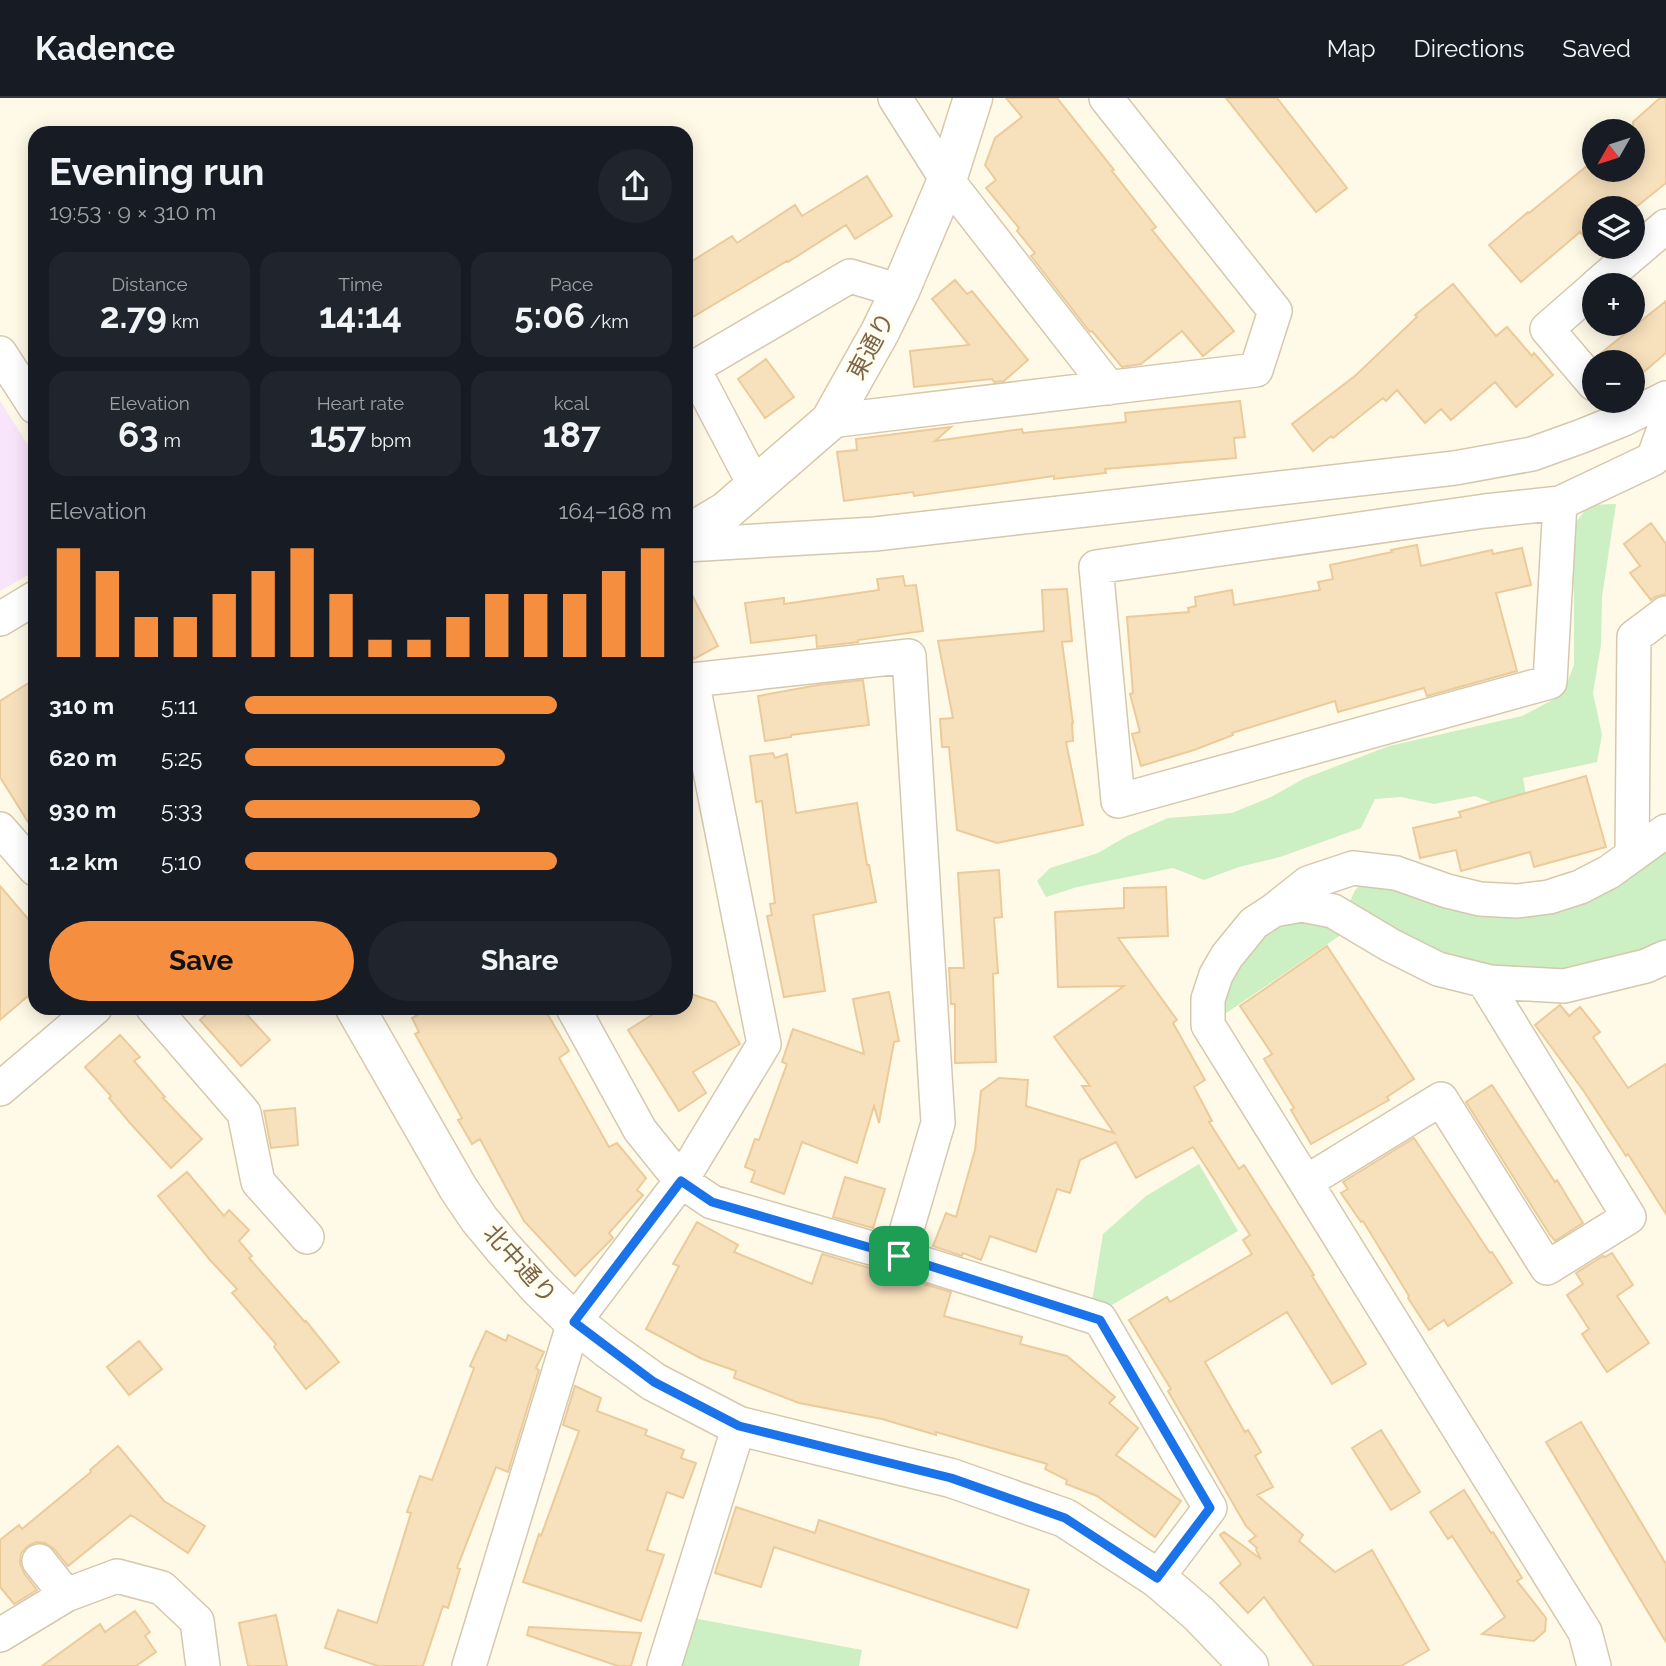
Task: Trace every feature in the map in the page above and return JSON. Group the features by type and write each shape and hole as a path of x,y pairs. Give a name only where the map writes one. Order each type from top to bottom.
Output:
{"street":[{"path":"895,98 947,180 1109,388"},
{"name":"東通り","path":"693,532 726,511 830,421 900,291 947,180 973,98"},
{"path":"830,421 1256,370 1275,311 1106,98"},
{"path":"1612,273 1666,226"},
{"path":"755,486 693,368 850,276 900,291"},
{"path":"1582,299 1547,329 1582,370"},
{"path":"0,353 28,396"},
{"path":"1645,403 1666,398"},
{"path":"693,545 875,534 1455,468 1532,454 1582,436 1612,413"},
{"path":"1560,503 1550,682 1118,801 1096,567 1485,511 1560,503 1653,459 1666,423"},
{"path":"0,619 28,602"},
{"path":"1632,855 1634,637 1666,613"},
{"path":"693,681 909,656 938,1123 899,1256"},
{"path":"469,1666 574,1322 681,1181 764,1044 693,700"},
{"path":"0,829 28,862"},
{"path":"1594,1666 1585,1632 1208,1025 1208,999 1216,975 1227,956 1254,923 1308,883 1353,868 1396,873 1447,891 1480,899 1517,901 1549,897 1580,887 1609,872 1666,831"},
{"path":"1274,910 1303,905 1333,911 1390,945 1438,969 1490,982 1564,986 1646,966 1663,965"},
{"path":"1306,1182 1441,1099 1547,1268 1629,1217 1484,981"},
{"path":"0,1089 87,1015"},
{"path":"159,1015 244,1113 258,1182 307,1237"},
{"name":"北中通り","path":"359,1015 458,1188 479,1219 574,1322 654,1382 739,1426 951,1478 1065,1518 1157,1578 1199,1614 1249,1666"},
{"path":"577,1015 640,1130 681,1181 712,1202 899,1256 1100,1320 1210,1508 1157,1578"},
{"path":"664,1666 739,1426"},
{"path":"39,1561 65,1595"},
{"path":"0,1635 65,1595 117,1576 162,1588 197,1621 203,1666"}],"shaded area":[{"path":"0,401 28,445 28,575 0,591"}],"green space":[{"path":"1616,504 1602,597 1601,645 1593,693 1602,735 1597,762 1523,778 1529,811 1508,809 1475,796 1434,804 1401,797 1375,799 1361,828 1204,880 1173,868 1077,887 1046,897 1037,881 1050,868 1098,853 1127,836 1168,818 1232,813 1271,797 1303,779 1389,746 1522,716 1562,695 1574,665 1571,529 1589,505"},
{"path":"1666,848 1666,944 1594,969 1509,973 1440,954 1380,922 1350,902 1358,887 1376,882 1483,912"},
{"path":"1307,920 1345,932 1222,1016 1222,995 1236,966 1275,925"},
{"path":"1199,1164 1238,1231 1110,1306 1092,1301 1103,1234 1146,1196"},
{"path":"693,1618 862,1650 859,1666 677,1666"}],"building":[{"path":"1006,98 1057,98 1156,227 1152,230 1234,331 1203,356 1182,331 1141,364 1122,367 1092,331 1090,332 1031,256 1035,253 1017,231 1019,228 986,188 996,180 985,165 995,138 1022,117"},
{"path":"1226,98 1277,98 1347,188 1316,212"},
{"path":"1660,98 1666,98 1666,183 1645,200 1645,196 1582,196 1582,235 1580,232 1521,282 1489,245 1582,170 1582,182 1645,182 1645,119 1636,119"},
{"path":"867,176 892,216 855,239 846,225 693,317 693,261 732,236 737,243 795,205 802,216"},
{"path":"955,280 967,294 972,291 1028,360 1004,381 994,382 992,379 914,387 910,351 969,345 932,299"},
{"path":"1453,284 1496,336 1507,327 1553,375 1516,407 1495,382 1451,420 1441,409 1425,423 1397,390 1386,401 1383,398 1313,451 1292,424 1355,376 1417,317 1415,315"},
{"path":"1666,301 1666,353 1645,371 1645,350 1605,350 1622,336 1645,336 1645,318"},
{"path":"766,359 794,397 765,418 738,379"},
{"path":"1240,401 1245,437 1234,438 1236,458 1105,469 1106,473 1054,479 1054,476 914,496 913,492 844,501 837,452 857,450 856,439 951,427 935,441 1022,429 1023,433 1126,422 1125,413"},
{"path":"1651,523 1666,544 1666,594 1651,600 1630,573 1640,566 1624,544"},
{"path":"1417,545 1421,566 1492,550 1493,554 1522,548 1531,585 1496,593 1517,671 1427,696 1424,688 1338,712 1335,701 1232,733 1233,735 1194,750 1141,766 1132,734 1140,732 1130,694 1133,693 1127,617 1189,612 1188,608 1196,606 1195,597 1232,590 1234,605 1320,590 1318,582 1333,579 1330,565"},
{"path":"903,576 905,586 916,585 923,631 817,647 816,635 751,643 745,603 784,598 784,604 879,590 877,579"},
{"path":"1067,589 1072,641 1062,642 1073,741 1066,742 1083,825 997,843 957,830 949,747 942,747 940,719 953,718 938,641 1044,631 1042,590"},
{"path":"693,597 718,646 694,659 693,657"},
{"path":"863,680 869,725 765,741 758,696"},
{"path":"28,683 28,822 0,777 0,701"},
{"path":"773,753 775,758 787,754 796,813 857,803 876,902 813,915 825,991 784,997 767,916 772,915 770,904 775,903 762,801 756,802 750,756"},
{"path":"1586,776 1606,847 1534,867 1530,852 1461,871 1456,850 1420,858 1413,828 1461,817 1459,812"},
{"path":"999,870 1002,917 994,918 998,973 993,974 996,1062 955,1063 955,1004 951,1004 949,968 964,968 958,873"},
{"path":"0,886 28,919 28,996 0,1020"},
{"path":"1166,887 1168,936 1118,938 1177,1020 1173,1023 1205,1080 1194,1087 1212,1121 1209,1122 1239,1169 1244,1165 1314,1275 1312,1276 1366,1364 1332,1384 1287,1312 1205,1362 1245,1432 1248,1430 1261,1452 1255,1456 1273,1487 1257,1495 1303,1535 1299,1541 1335,1572 1372,1550 1429,1650 1401,1666 1314,1666 1264,1597 1248,1613 1220,1583 1241,1564 1220,1535 1224,1532 1261,1559 1257,1548 1249,1541 1256,1536 1246,1526 1168,1391 1171,1389 1129,1320 1167,1297 1170,1302 1252,1254 1243,1240 1250,1235 1193,1147 1136,1178 1116,1142 1080,1160 1070,1193 1057,1189 1036,1252 990,1236 981,1260 933,1246 946,1213 956,1217 975,1150 981,1091 999,1078 1028,1080 1026,1106 1114,1133 1082,1086 1090,1086 1054,1037 1124,986 1058,987 1055,912 1124,908 1124,888"},
{"path":"1327,946 1414,1079 1387,1097 1389,1100 1311,1144 1291,1110 1294,1108 1264,1059 1272,1054 1240,1006"},
{"path":"889,992 899,1041 894,1042 879,1123 874,1106 857,1163 802,1142 784,1194 751,1182 755,1171 745,1167 755,1139 759,1140 787,1064 782,1062 793,1029 864,1054 853,999"},
{"path":"693,995 715,1002 740,1044 693,1072 706,1093 679,1111 628,1030 652,1015 693,1015"},
{"path":"1560,1005 1569,1016 1580,1007 1600,1032 1593,1037 1628,1088 1666,1064 1666,1214 1628,1154 1626,1156 1583,1090 1535,1025"},
{"path":"205,1015 247,1015 270,1040 241,1066 200,1020"},
{"path":"418,1015 548,1015 569,1051 559,1058 609,1147 617,1143 646,1178 637,1190 643,1195 609,1233 613,1238 575,1276 524,1221 480,1139 472,1144 458,1120 462,1118 415,1034 419,1032 412,1018"},
{"path":"120,1035 140,1057 134,1061 165,1097 163,1098 202,1139 171,1168 85,1067"},
{"path":"1492,1085 1583,1223 1555,1241 1466,1102"},
{"path":"295,1108 298,1145 271,1148 264,1111"},
{"path":"1414,1138 1512,1283 1448,1326 1444,1320 1429,1330 1363,1221 1361,1222 1341,1193 1348,1189 1343,1182"},
{"path":"187,1172 224,1216 229,1210 249,1230 239,1241 252,1256 249,1258 339,1362 306,1389 274,1347 276,1344 232,1293 237,1289 158,1196"},
{"path":"845,1177 885,1189 873,1228 833,1217"},
{"path":"697,1222 738,1245 734,1252 812,1284 822,1254 951,1292 944,1316 1022,1337 1020,1344 1067,1356 1115,1397 1109,1403 1138,1428 1116,1455 1181,1501 1155,1537 1097,1496 1066,1484 1067,1480 1045,1469 1047,1464 936,1432 936,1435 882,1419 799,1403 734,1378 736,1371 702,1359 646,1329 679,1266 673,1264"},
{"path":"1612,1253 1633,1285 1617,1296 1649,1343 1607,1372 1582,1334 1589,1329 1567,1295 1583,1284 1576,1273"},
{"path":"486,1331 506,1341 508,1335 544,1352 536,1368 539,1370 508,1472 496,1467 457,1568 460,1569 448,1608 443,1606 423,1666 378,1666 325,1648 338,1610 377,1623 411,1513 407,1512 420,1476 432,1480 474,1368 470,1366"},
{"path":"139,1341 162,1369 129,1395 107,1367"},
{"path":"575,1386 601,1398 597,1411 647,1430 645,1435 684,1450 681,1458 696,1463 683,1498 667,1492 647,1550 664,1555 641,1621 523,1582 579,1431 563,1425"},
{"path":"1581,1422 1666,1564 1666,1642 1546,1442"},
{"path":"1381,1430 1420,1492 1391,1510 1352,1448"},
{"path":"118,1446 164,1501 205,1526 188,1553 131,1515 68,1566 54,1549 45,1543 36,1542 21,1553 20,1563 37,1590 14,1604 0,1587 0,1540 19,1525 22,1529"},
{"path":"1464,1490 1522,1578 1517,1581 1546,1618 1545,1631 1534,1641 1482,1634 1505,1617 1452,1536 1448,1539 1430,1512"},
{"path":"736,1507 815,1533 819,1520 1029,1590 1017,1628 774,1547 761,1587 715,1573"},
{"path":"135,1611 150,1632 145,1636 156,1652 136,1666 42,1666 100,1624 105,1632"},
{"path":"276,1615 287,1666 248,1666 239,1623"},
{"path":"529,1627 641,1633 631,1666 618,1666 527,1635"}],"route":[{"path":"681,1181 712,1202 899,1256 1100,1320 1210,1508 1157,1578 1065,1518 951,1478 739,1426 654,1382 574,1322 681,1181"}]}
